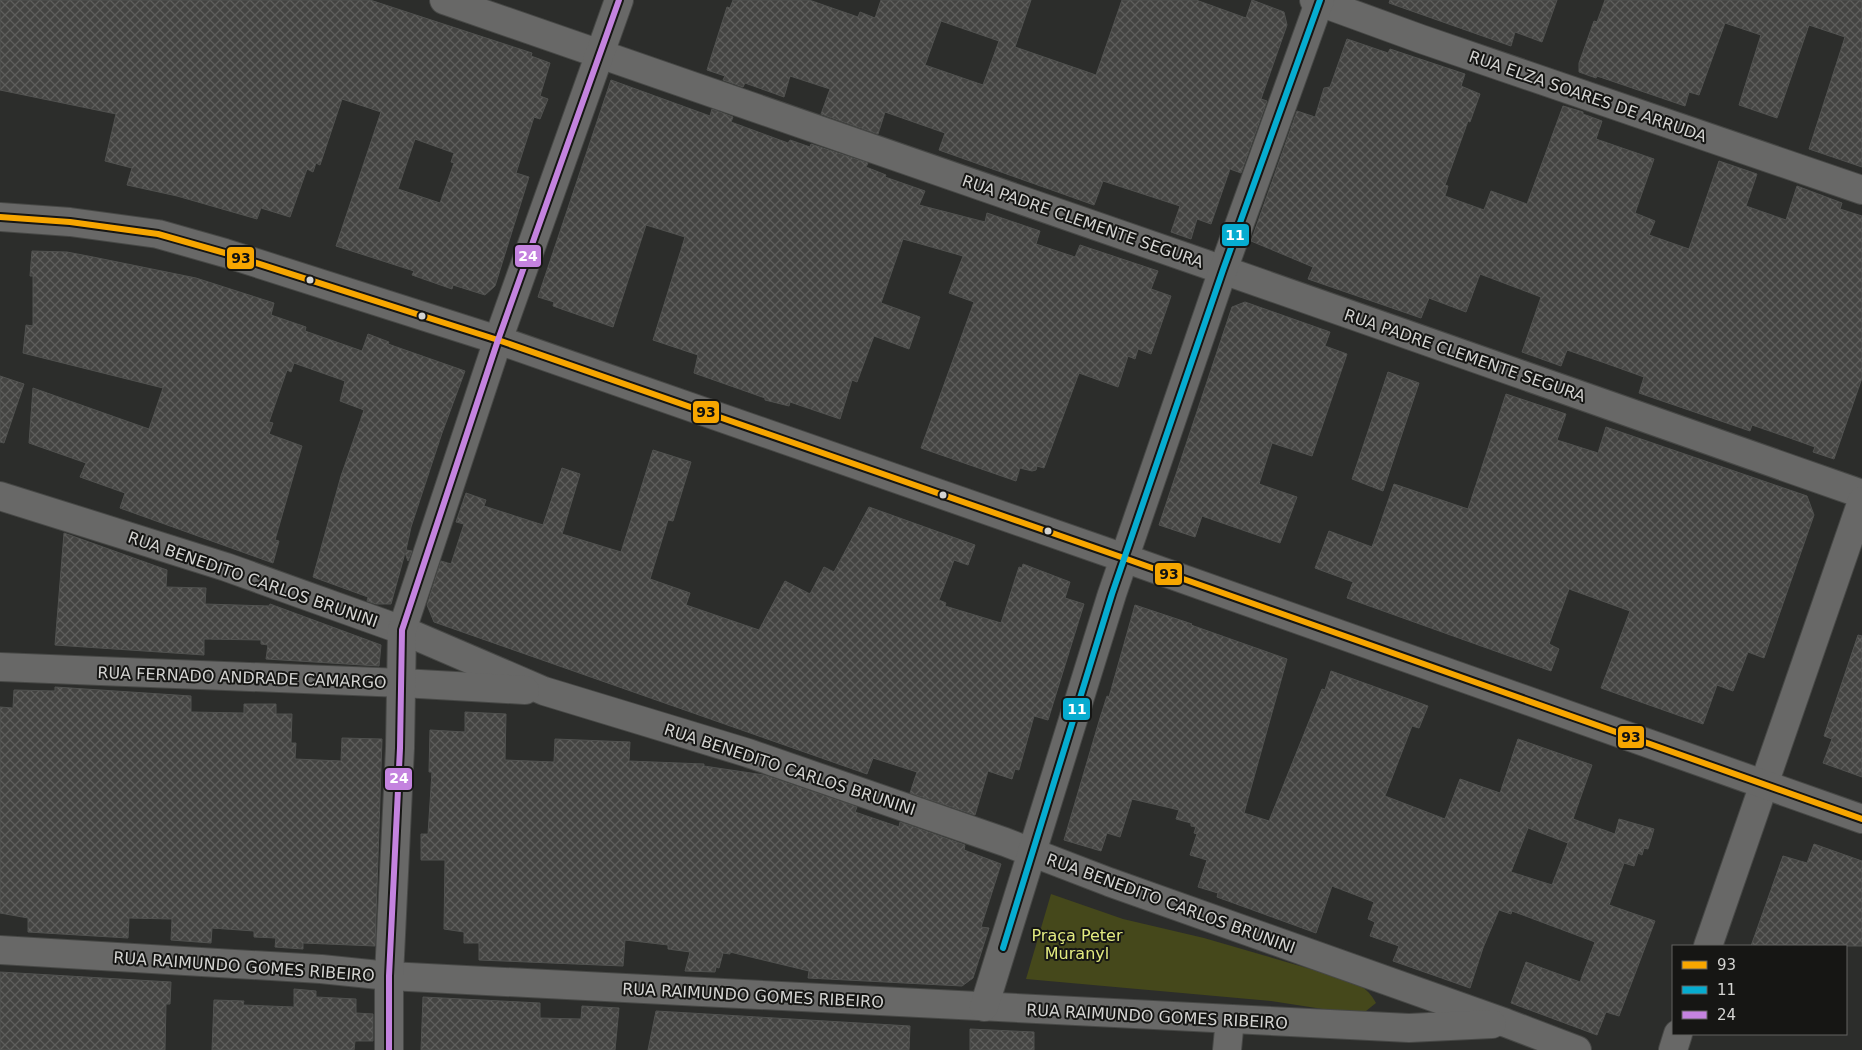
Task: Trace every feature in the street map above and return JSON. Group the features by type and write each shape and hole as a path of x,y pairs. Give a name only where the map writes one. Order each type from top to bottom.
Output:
{"street":[{"name":"RUA PADRE CLEMENTE SEGURA","path":"444,0 1862,494"},
{"path":"389,1050 389,976 402,683 402,630 498,340 619,0"},
{"path":"984,1007 1124,558 1318,1"},
{"name":"RUA ELZA SOARES DE ARRUDA","path":"1318,1 1440,45 1862,190"},
{"path":"0,217 70,222 158,234 225,253 498,340 1124,558 1862,819"},
{"name":"RUA BENEDITO CARLOS BRUNINI","path":"0,496 226,567 402,630 544,691 748,753 1033,853 1577,1050"},
{"path":"1708,945 1862,501"},
{"name":"RUA FERNADO ANDRADE CAMARGO","path":"0,667 402,683 544,691"},
{"name":"RUA RAIMUNDO GOMES RIBEIRO","path":"0,950 321,969 389,976 1409,1028 1506,1023"},
{"path":"1228,1050 1230,1019"},
{"path":"1673,1050 1678,1035"}],"green space":[{"name":"Praça Peter Muranyl","path":"1051,894 1123,919 1204,938 1341,978 1365,989 1376,1003 1366,1011 1355,1014 1271,1001 1026,979"}],"building":[{"path":"0,0 370,0 532,53 531,56 550,63 540,96 548,99 540,119 534,117 516,173 529,177 495,286 485,295 453,285 452,289 412,275 414,271 336,246 381,112 342,99 320,165 316,163 313,172 307,169 290,217 261,208 257,219 177,196 127,185 132,168 105,161 116,114 0,90","holes":["415,139 454,153 451,162 454,163 440,203 398,189"]},
{"path":"733,0 809,0 858,17 860,12 875,18 881,0 1031,0 1015,47 1096,75 1122,0 1196,0 1246,18 1252,0 1284,12 1287,25 1261,99 1267,101 1241,173 1230,169 1211,224 1197,219 1191,239 1171,232 1180,206 1103,181 1094,205 939,150 945,133 885,112 878,134 821,114 830,89 790,76 784,97 745,83 743,87 723,80 725,76 707,70 727,7 730,8","holes":["941,21 999,41 983,85 925,65"]},
{"path":"1390,0 1557,0 1542,42 1515,32 1511,46 1389,3"},
{"path":"1605,0 1862,0 1862,167 1809,149 1845,37 1809,25 1777,118 1739,105 1761,35 1725,23 1699,95 1689,92 1685,106 1597,76 1596,78 1579,72 1579,63 1594,21 1597,22"},
{"path":"1347,39 1388,53 1390,49 1465,74 1461,86 1480,94 1470,122 1468,121 1445,185 1448,186 1445,196 1484,210 1491,191 1527,204 1563,106 1583,112 1583,114 1602,121 1596,139 1654,159 1635,213 1655,221 1649,235 1689,249 1719,161 1757,174 1746,206 1786,220 1797,186 1842,203 1840,209 1862,216 1862,378 1834,459 1813,452 1815,447 1752,425 1750,431 1639,393 1644,377 1605,363 1567,350 1561,366 1522,352 1541,297 1480,274 1466,312 1429,298 1421,318 1308,279 1313,267 1251,241 1297,111 1315,117 1324,88 1330,87"},
{"path":"611,80 710,116 712,109 733,117 731,122 788,143 790,140 810,147 811,144 868,163 866,167 886,175 885,177 925,191 919,205 985,222 987,213 1040,231 1036,244 1075,257 1080,245 1158,271 1151,289 1171,296 1151,354 1138,349 1135,359 1128,356 1118,387 1079,373 1044,468 1037,466 1036,470 1032,471 1020,468 1016,481 921,448 974,302 949,293 963,256 903,239 881,303 920,317 909,349 874,336 857,382 852,380 840,419 790,402 789,406 765,400 765,398 694,373 698,355 653,340 685,237 646,225 613,327 553,306 554,302 538,297"},
{"path":"32,251 67,252 196,278 274,303 271,315 306,327 305,331 362,351 368,334 389,342 388,344 465,371 411,527 406,550 412,551 408,561 405,553 391,604 376,604 367,601 368,597 313,577 341,476 364,410 340,401 345,381 294,363 291,372 287,370 269,422 273,423 269,434 302,446 275,540 279,541 273,563 120,508 125,493 80,477 86,463 29,443 33,388 149,429 163,388 23,353 26,325 33,326 33,276 30,276"},
{"path":"1245,302 1330,332 1325,346 1347,354 1312,456 1272,443 1259,484 1297,497 1280,543 1202,516 1195,537 1159,525 1232,307"},
{"path":"1388,372 1419,383 1383,491 1352,479"},
{"path":"0,376 24,384 4,443 0,442"},
{"path":"1506,394 1566,414 1557,440 1598,453 1606,427 1807,496 1814,515 1764,658 1748,652 1733,691 1717,685 1703,724 1601,688 1630,611 1569,589 1549,644 1559,649 1551,671 1347,598 1353,582 1315,568 1329,531 1372,547 1394,484 1468,509"},
{"path":"653,450 691,462 673,521 668,520 650,579 690,593 686,605 759,630 785,581 810,594 824,567 834,572 869,507 975,545 968,565 954,560 939,600 946,603 945,606 1001,623 1019,567 1022,568 1023,564 1070,582 1065,598 1084,604 1048,720 1034,716 1019,770 1015,769 1012,779 988,771 975,815 910,793 917,772 873,758 867,774 434,622 427,605 441,561 451,564 464,524 456,522 466,493 486,500 484,506 543,525 562,468 580,474 562,534 621,552"},
{"path":"64,533 167,570 166,587 206,588 205,604 269,606 270,604 381,645 379,666 266,659 268,645 261,644 261,640 204,639 204,655 55,645"},
{"path":"1135,605 1287,659 1244,813 1269,821 1322,689 1325,690 1331,671 1428,706 1419,728 1412,726 1385,796 1445,819 1460,779 1500,793 1518,739 1592,765 1573,819 1615,834 1619,819 1654,829 1648,849 1644,848 1642,855 1638,853 1634,866 1624,863 1609,905 1655,921 1619,1016 1606,1012 1597,1035 1511,1003 1526,962 1580,982 1595,942 1512,911 1511,914 1499,910 1483,948 1470,988 1393,961 1399,946 1370,936 1375,922 1368,919 1374,902 1332,886 1316,933 1217,897 1218,893 1198,887 1207,860 1190,855 1197,834 1194,833 1196,827 1191,826 1191,823 1176,819 1179,810 1132,799 1120,837 1107,833 1101,851 1064,840 1100,718 1107,696 1109,697","holes":["1528,828 1568,843 1552,885 1511,872"]},
{"path":"1858,635 1862,636 1862,777 1823,763 1832,739 1824,736"},
{"path":"55,687 191,696 191,712 244,713 244,704 276,704 276,714 292,714 291,743 296,743 295,759 341,761 342,738 382,739 375,946 303,943 303,949 275,947 276,938 254,937 254,931 212,928 211,943 171,940 172,919 129,918 128,938 28,932 28,918 0,913 0,707 13,708 14,690 55,691"},
{"path":"465,712 506,714 505,760 554,762 555,739 630,742 629,761 704,764 704,766 764,775 857,807 855,812 899,827 900,822 965,845 964,850 1001,864 981,927 989,928 973,978 962,986 808,978 809,971 730,952 730,954 723,953 719,968 716,967 715,972 685,971 690,952 668,949 668,945 625,940 623,966 479,960 479,943 464,943 464,932 444,929 445,860 421,860 421,834 428,834 432,772 429,772 430,730 465,732"},
{"path":"1814,844 1862,861 1862,946 1751,945 1783,856 1807,863"},
{"path":"0,972 171,982 170,1004 166,1004 165,1050 0,1050"},
{"path":"294,989 316,991 316,997 356,999 356,1013 373,1014 373,1041 355,1041 354,1050 212,1050 214,1000 244,1001 243,1005 294,1007"},
{"path":"423,997 540,1003 540,1018 581,1019 582,1006 619,1008 615,1050 421,1050"},
{"path":"656,1011 910,1026 909,1050 648,1050"},
{"path":"970,1029 1034,1032 1034,1050 970,1050"}],"transit line":[{"name":"24","path":"389,1050 389,976 400,748 402,630 498,340 619,0"},
{"name":"11","path":"1003,948 1112,594 1223,270 1320,0"},
{"name":"93","path":"0,217 70,222 158,234 225,253 498,340 1124,558 1862,819"}]}
